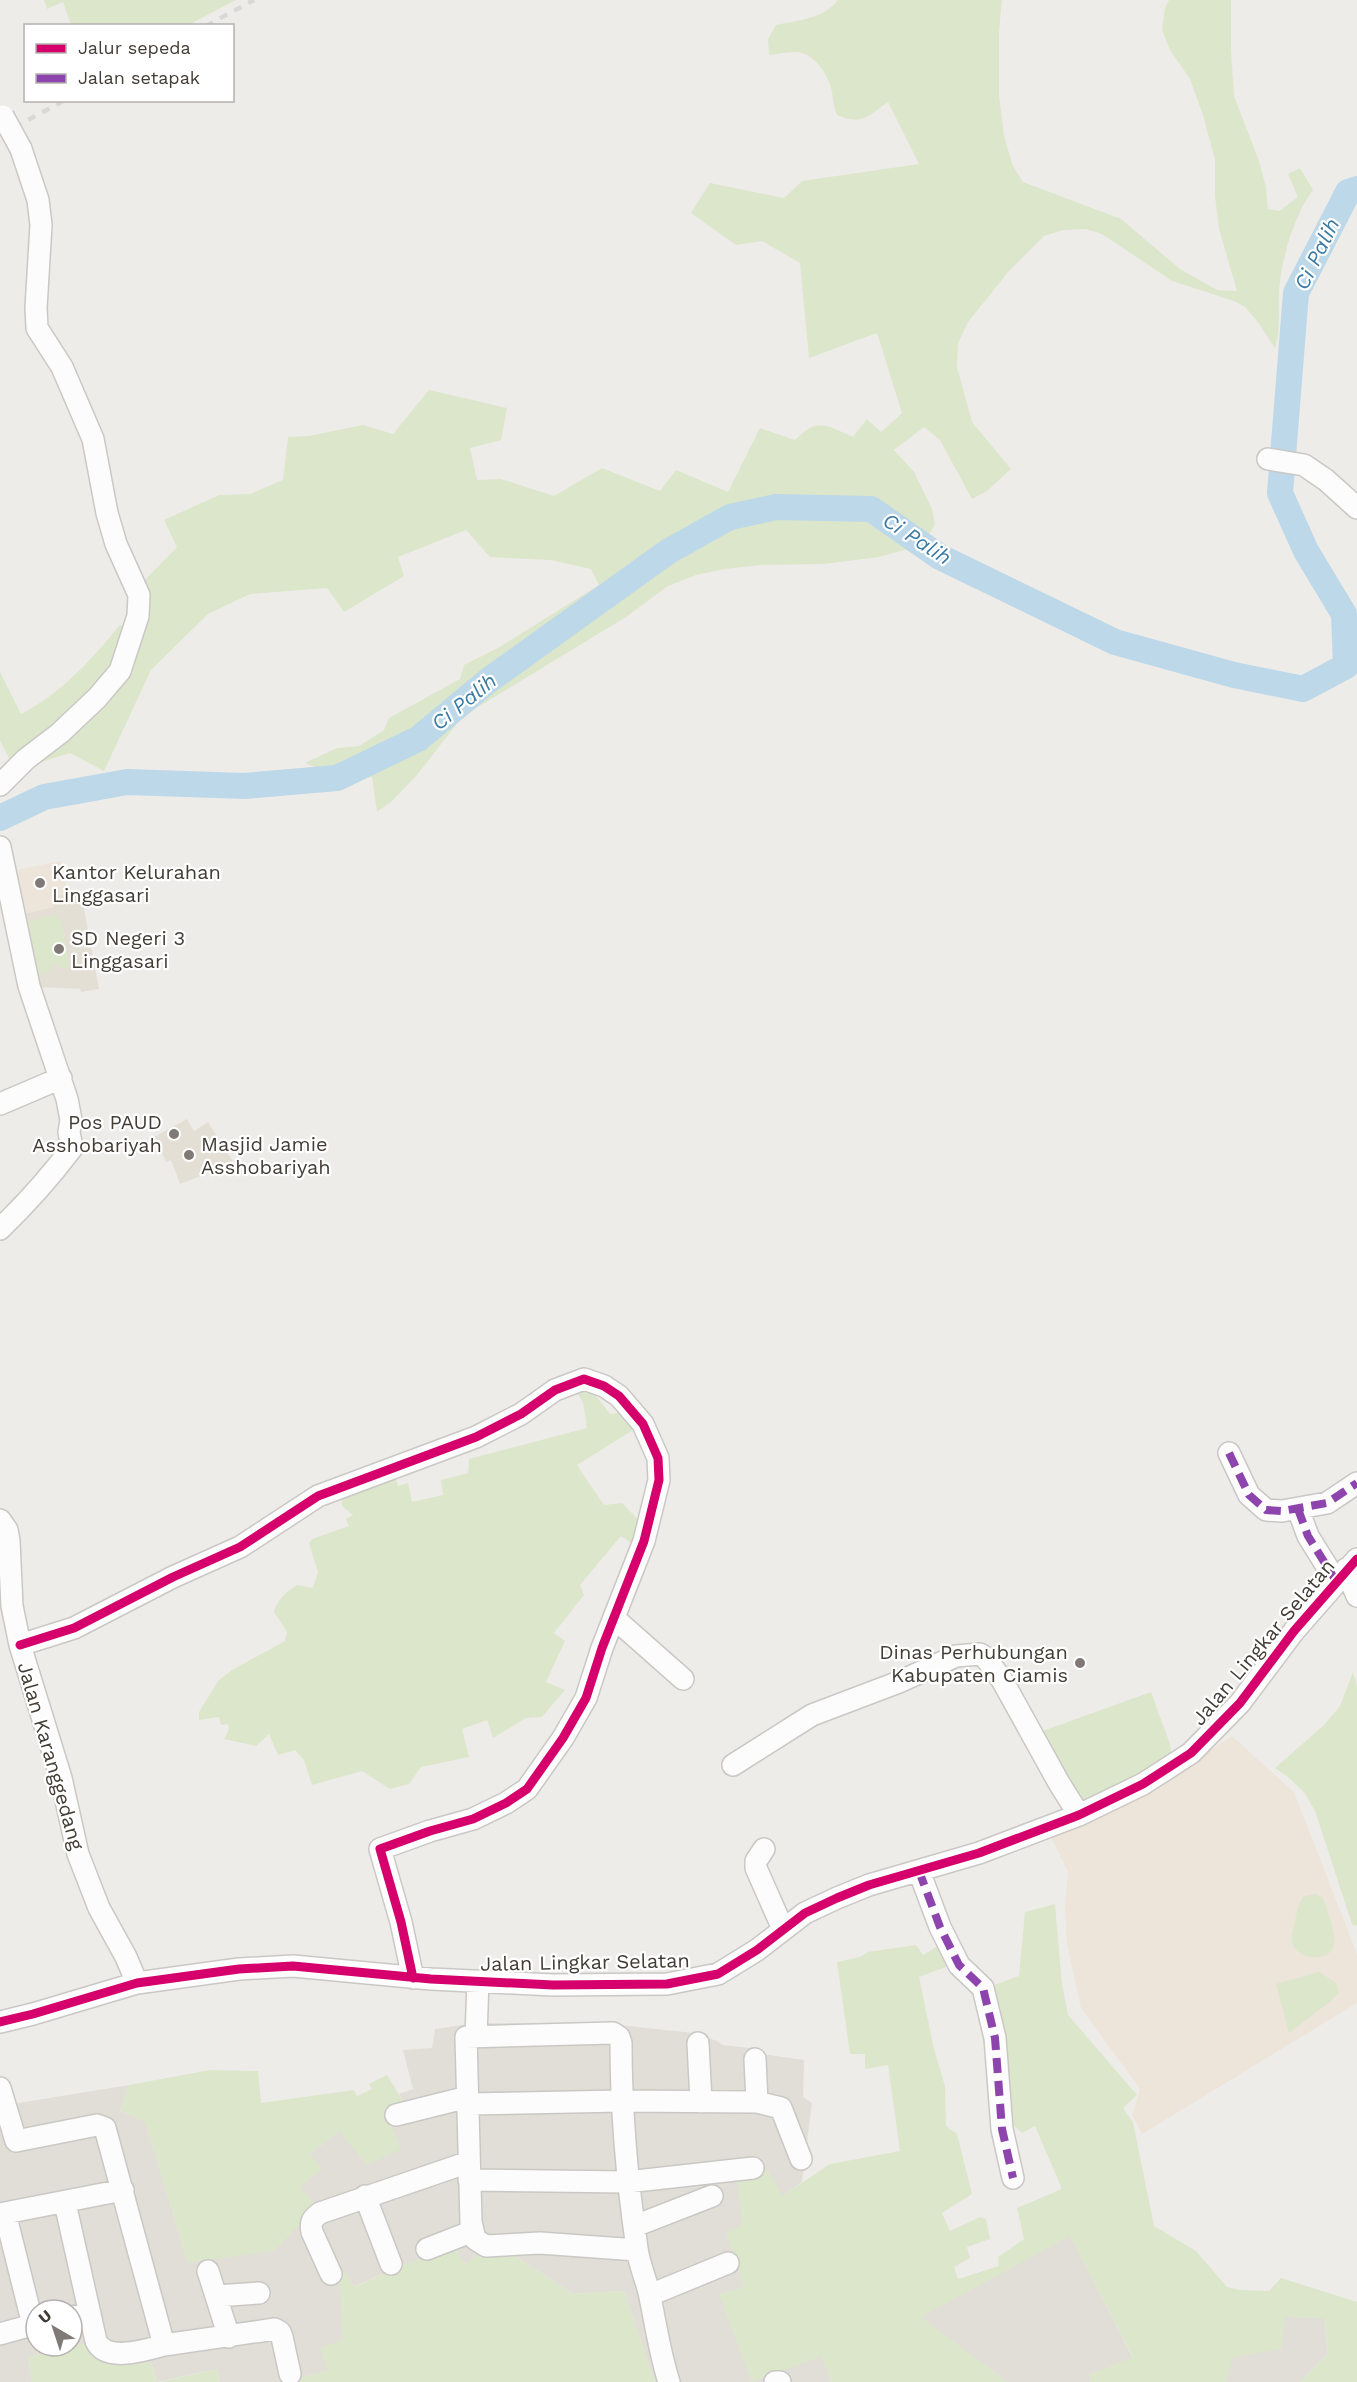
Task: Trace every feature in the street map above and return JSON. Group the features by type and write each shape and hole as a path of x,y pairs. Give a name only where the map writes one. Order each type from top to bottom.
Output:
{"street":[{"path":"0,784 26,759 60,733 120,671 138,616 139,595 116,544 107,513 93,439 62,367 37,328 40,225 38,200 21,149 1,109"},
{"path":"1268,459 1304,465 1326,480 1357,508"},
{"path":"0,847 29,986 61,1078 71,1120 69,1132 72,1148 46,1183 0,1229"},
{"path":"0,1104 61,1078"},
{"path":"20,1645 74,1628 173,1577 240,1547 318,1496 476,1437 521,1414 555,1390 584,1379 594,1381 611,1390 636,1414 658,1458 659,1480 644,1541 586,1698 553,1754 526,1789 506,1803 473,1819 380,1849 401,1922 413,1978"},
{"path":"1229,1453 1249,1495 1262,1507 1271,1511 1298,1509 1327,1503 1357,1484"},
{"path":"1298,1509 1308,1536 1346,1570 1357,1596"},
{"name":"Jalan Karanggedang","path":"0,1520 7,1530 9,1541 12,1606 20,1645 61,1778 78,1854 99,1908 126,1957 136,1983"},
{"name":"Jalan Lingkar Selatan","path":"0,2022 136,1983 239,1969 293,1966 413,1978 553,1984 667,1984 706,1978 733,1966 805,1913 837,1898 869,1885 1020,1839 1079,1815 1143,1784 1191,1753 1240,1703 1294,1631 1346,1570"},
{"path":"614,1618 683,1679"},
{"path":"733,1765 812,1715 899,1682 956,1656 980,1654 986,1657 1002,1680 1079,1815"},
{"path":"764,1849 756,1862 756,1868 783,1929"},
{"path":"919,1871 940,1927 958,1965 983,1988 996,2038 1002,2129 1013,2178"},
{"path":"476,2037 477,1982"},
{"path":"637,2250 540,2243 486,2246 475,2239 469,2171 466,2037 613,2033 618,2037 621,2043 621,2101 627,2182 637,2250 650,2295 660,2352 669,2382"},
{"path":"698,2043 701,2102"},
{"path":"755,2060 757,2102"},
{"path":"0,2088 8,2143 88,2127 104,2127 164,2345"},
{"path":"396,2115 468,2101 757,2102 781,2108 801,2159"},
{"path":"331,2274 312,2232 311,2221 320,2213 365,2196 469,2171 627,2182 753,2168"},
{"path":"26,2298 2,2214 123,2190"},
{"path":"365,2196 391,2264"},
{"path":"635,2226 712,2196"},
{"path":"65,2203 79,2298"},
{"path":"428,2249 473,2231"},
{"path":"650,2295 728,2263"},
{"path":"208,2271 229,2337"},
{"path":"216,2296 259,2293"},
{"path":"84,2320 103,2351 140,2351 164,2345 271,2329 278,2331 282,2337 290,2374"},
{"path":"0,2334 24,2327"},
{"path":"775,2382 780,2382"}],"shaded area":[{"name":"Kantor Kelurahan Linggasari","path":"61,861 68,894 53,897 54,907 20,915 12,871"},
{"name":"SD Negeri 3 Linggasari","path":"81,892 99,989 81,992 80,989 37,987 20,915 54,907 52,897"},
{"path":"187,1119 194,1131 208,1122 234,1163 180,1184 171,1160 166,1162 154,1137"},
{"path":"1232,1736 1294,1792 1357,1954 1357,2003 1142,2134 1132,2115 1140,2089 1081,2008 1067,1944 1065,1905 1068,1872 1050,1835 1177,1772"},
{"path":"476,2023 611,2024 693,2033 722,2045 749,2048 762,2054 804,2060 803,2097 812,2103 802,2182 742,2226 727,2232 744,2287 719,2295 822,2356 831,2382 655,2382 624,2291 573,2294 510,2253 466,2264 458,2255 458,2246 395,2268 354,2287 343,2340 328,2371 294,2379 292,2382 220,2382 217,2369 157,2382 151,2363 93,2356 91,2343 84,2345 84,2298 24,2298 24,2358 28,2358 32,2382 0,2382 0,2106 129,2085 120,2111 145,2121 188,2263 300,2187 310,2154 339,2131 387,2115 405,2105 399,2094 413,2089 403,2050 432,2048 435,2029"},
{"path":"1070,2235 1133,2358 1089,2375 1091,2382 1007,2382 920,2317"},
{"path":"1284,2317 1324,2318 1328,2354 1300,2382 1225,2382 1232,2357"}],"green space":[{"path":"44,0 236,0 190,24 71,24 63,2 47,9"},
{"path":"838,0 1002,0 999,31 999,95 1004,135 1012,164 1023,182 1121,219 1180,269 1217,290 1237,291 1219,229 1215,196 1215,160 1203,115 1190,79 1170,50 1162,30 1165,8 1169,0 1231,0 1234,96 1259,161 1266,187 1268,209 1279,211 1298,197 1288,174 1300,168 1313,190 1294,225 1286,252 1280,279 1279,327 1275,348 1245,307 1234,301 1172,281 1102,234 1086,229 1063,230 1044,236 1009,271 968,322 958,343 957,367 972,422 1011,469 987,491 972,499 940,440 924,427 894,450 914,472 932,509 935,525 925,539 908,549 879,557 824,564 761,565 725,569 696,575 668,586 626,617 463,716 417,775 391,802 377,812 372,777 351,782 305,763 337,748 359,746 384,730 389,718 460,679 464,665 498,648 599,585 591,569 551,560 490,557 466,530 398,557 404,576 344,612 327,588 250,594 208,614 151,670 104,771 70,753 32,765 11,761 0,741 0,672 21,714 63,686 87,663 120,625 139,630 141,584 177,547 164,520 219,495 250,494 283,480 288,437 309,436 363,425 393,434 429,390 507,408 501,440 470,448 477,480 501,479 554,496 602,468 660,491 676,470 728,492 760,428 795,440 810,428 822,425 853,437 867,419 881,432 902,413 877,333 809,358 800,263 762,241 736,245 691,213 710,183 784,198 802,181 919,164 888,102 864,118 853,120 837,115 827,77 812,58 794,52 769,55 768,39 776,25 818,15"},
{"path":"56,915 57,918 61,918 69,967 60,969 59,964 50,966 51,971 34,975 22,923"},
{"path":"586,1383 610,1414 618,1413 633,1430 577,1465 604,1505 622,1503 643,1525 635,1546 621,1536 580,1585 584,1595 554,1633 565,1641 546,1682 565,1690 542,1717 526,1718 493,1738 487,1720 462,1729 469,1757 421,1767 409,1784 390,1789 362,1771 312,1785 304,1760 295,1750 278,1755 269,1734 256,1746 224,1739 229,1729 228,1724 221,1725 219,1717 199,1720 199,1712 219,1680 232,1670 285,1641 287,1632 274,1612 275,1608 283,1596 297,1585 313,1588 318,1572 309,1543 312,1539 349,1526 346,1519 353,1515 342,1506 342,1489 393,1471 398,1486 408,1483 412,1502 443,1495 441,1480 468,1473 469,1459 587,1428 583,1403 574,1386"},
{"path":"1353,1672 1357,1686 1357,1926 1352,1924 1315,1811 1304,1792 1275,1768 1324,1725 1340,1706"},
{"path":"1151,1692 1170,1744 1171,1754 1165,1765 1082,1808 1037,1733"},
{"path":"1316,1894 1323,1898 1334,1939 1331,1950 1320,1957 1305,1956 1294,1947 1292,1941 1298,1908 1302,1899 1304,1896"},
{"path":"1055,1904 1062,1984 1068,2015 1137,2095 1123,2108 1133,2122 1154,2226 1196,2251 1227,2287 1269,2291 1281,2278 1357,2302 1357,2382 1300,2382 1328,2354 1324,2318 1285,2317 1281,2349 1233,2357 1225,2382 1091,2382 1089,2375 1133,2357 1070,2236 921,2317 1007,2382 831,2382 822,2356 752,2382 719,2295 744,2287 726,2232 742,2225 737,2179 767,2169 782,2196 830,2164 900,2151 888,2065 865,2069 865,2054 850,2054 837,1962 860,1957 867,1952 916,1945 923,1955 943,1943 954,1964 919,1977 934,2049 945,2086 946,2126 957,2134 972,2194 942,2213 950,2231 980,2217 986,2219 990,2239 967,2247 970,2258 954,2267 958,2279 999,2266 998,2257 1024,2239 1017,2208 1062,2189 1035,2126 1022,2133 1014,2126 986,1988 1019,1976 1025,1912"},
{"path":"1319,1972 1336,1983 1339,1992 1331,2001 1289,2033 1276,1984"},
{"path":"210,2070 258,2071 261,2103 354,2090 357,2096 372,2089 369,2084 387,2075 405,2104 387,2116 401,2149 367,2165 339,2131 310,2154 322,2169 300,2187 317,2206 274,2251 188,2263 145,2121 120,2111 129,2085"},
{"path":"458,2245 458,2255 466,2264 475,2256 510,2253 573,2294 624,2291 655,2382 292,2382 294,2379 328,2371 320,2348 343,2340 339,2276 345,2273 355,2287 395,2268"},
{"path":"91,2342 93,2356 140,2355 151,2363 157,2382 32,2382 28,2358 84,2358 84,2344"},
{"path":"217,2369 220,2382 159,2382"}],"waterway":[{"name":"Ci Palih","path":"0,818 44,797 127,782 244,786 337,778 418,739 489,680 669,551 730,517 776,507 871,509 940,557 1115,642 1234,675 1303,689 1346,666 1344,614 1306,551 1280,493 1296,293 1348,192 1357,189"}],"railway":[{"path":"210,24 254,0"},
{"path":"0,135 61,102"}],"marked path":[{"path":"1229,1453 1249,1495 1266,1510 1282,1511 1327,1503 1357,1483"},
{"path":"1298,1509 1308,1536 1336,1581"},
{"path":"919,1871 940,1927 959,1965 983,1988 995,2038 1002,2129 1013,2178"}],"cycle path":[{"path":"20,1645 74,1628 173,1577 240,1547 318,1496 476,1437 521,1414 555,1390 584,1379 604,1386 619,1396 643,1424 658,1458 659,1480 644,1541 602,1648 586,1698 563,1738 527,1789 506,1803 473,1819 380,1849 401,1922 413,1978"},
{"path":"0,2022 137,1983 239,1969 293,1966 431,1979 553,1985 667,1984 718,1974 757,1950 805,1913 837,1898 869,1885 979,1853 1079,1815 1143,1784 1191,1753 1240,1703 1294,1631 1357,1559"}],"place":[{"name":"Kantor Kelurahan Linggasari","path":"40,883"},
{"name":"SD Negeri 3 Linggasari","path":"59,949"},
{"name":"Pos PAUD Asshobariyah","path":"174,1134"},
{"name":"Masjid Jamie Asshobariyah","path":"189,1155"},
{"name":"Dinas Perhubungan Kabupaten Ciamis","path":"1080,1663"}]}
